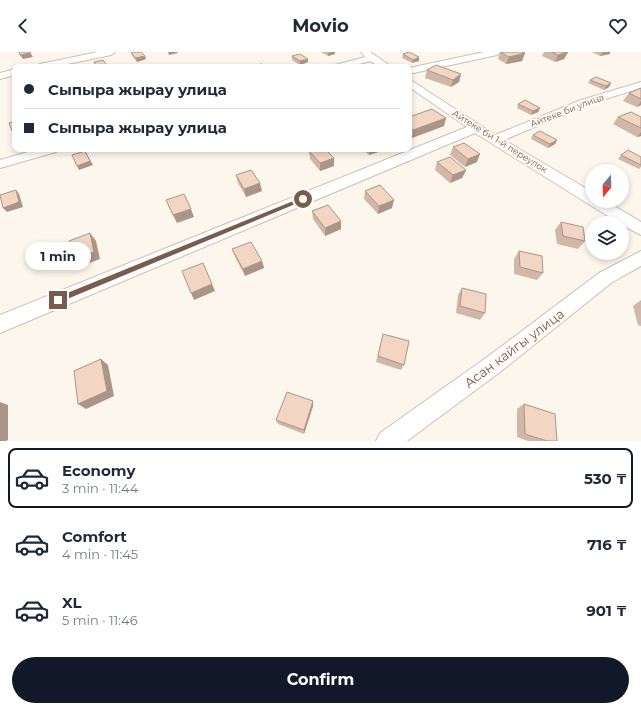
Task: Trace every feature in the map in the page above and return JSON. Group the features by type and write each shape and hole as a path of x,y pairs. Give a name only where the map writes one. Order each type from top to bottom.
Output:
{"street":[{"path":"54,64 111,52"},
{"path":"412,70 497,52"},
{"path":"346,64 368,55 382,64"},
{"path":"0,76 12,73"},
{"name":"Айтеке би 1-й переулок","path":"412,84 476,128 585,195"},
{"name":"Айтеке би улица","path":"495,139 561,110 619,90 641,85"},
{"path":"0,324 476,128"},
{"path":"0,164 42,152"},
{"path":"606,208 641,229"},
{"name":"Асан кайгы улица","path":"388,441 497,362 605,278 641,258"}],"building":[{"path":"19,52 30,52 30,53 20,55"},
{"path":"141,52 145,56 136,58 131,53"},
{"path":"409,52 419,57 413,60 403,54"},
{"path":"500,52 522,52 525,53 509,57"},
{"path":"551,52 568,52 558,55"},
{"path":"300,54 308,59 300,61 292,56"},
{"path":"103,60 106,64 95,64 94,62"},
{"path":"436,65 461,74 453,80 427,70"},
{"path":"596,77 611,83 606,86 590,80"},
{"path":"641,88 641,99 629,93"},
{"path":"525,100 540,108 533,111 518,104"},
{"path":"432,109 446,118 413,130 412,116"},
{"path":"631,112 641,117 641,128 618,117"},
{"path":"12,122 12,131 9,123"},
{"path":"540,131 557,140 550,144 533,135"},
{"path":"464,143 480,154 468,159 453,147"},
{"path":"628,150 641,157 641,165 621,155"},
{"path":"86,152 90,161 77,166 72,155"},
{"path":"310,152 328,152 334,158 320,163"},
{"path":"450,157 466,170 453,175 437,162"},
{"path":"251,170 260,183 244,189 236,175"},
{"path":"380,185 394,200 379,206 365,191"},
{"path":"16,190 19,202 3,208 0,195"},
{"path":"184,194 191,209 173,215 166,200"},
{"path":"328,205 341,221 325,228 312,211"},
{"path":"561,222 583,227 585,241 563,236"},
{"path":"90,233 94,252 72,260 69,241"},
{"path":"251,242 262,261 243,269 232,249"},
{"path":"519,251 542,256 543,273 520,267"},
{"path":"203,263 212,284 191,293 182,271"},
{"path":"462,288 486,294 485,313 460,306"},
{"path":"383,334 409,341 404,365 378,356"},
{"path":"101,359 107,391 78,404 74,371"},
{"path":"287,392 313,401 304,430 276,420"},
{"path":"524,404 555,414 557,441 547,441 525,434"}],"route":[{"path":"58,300 303,199"}]}
